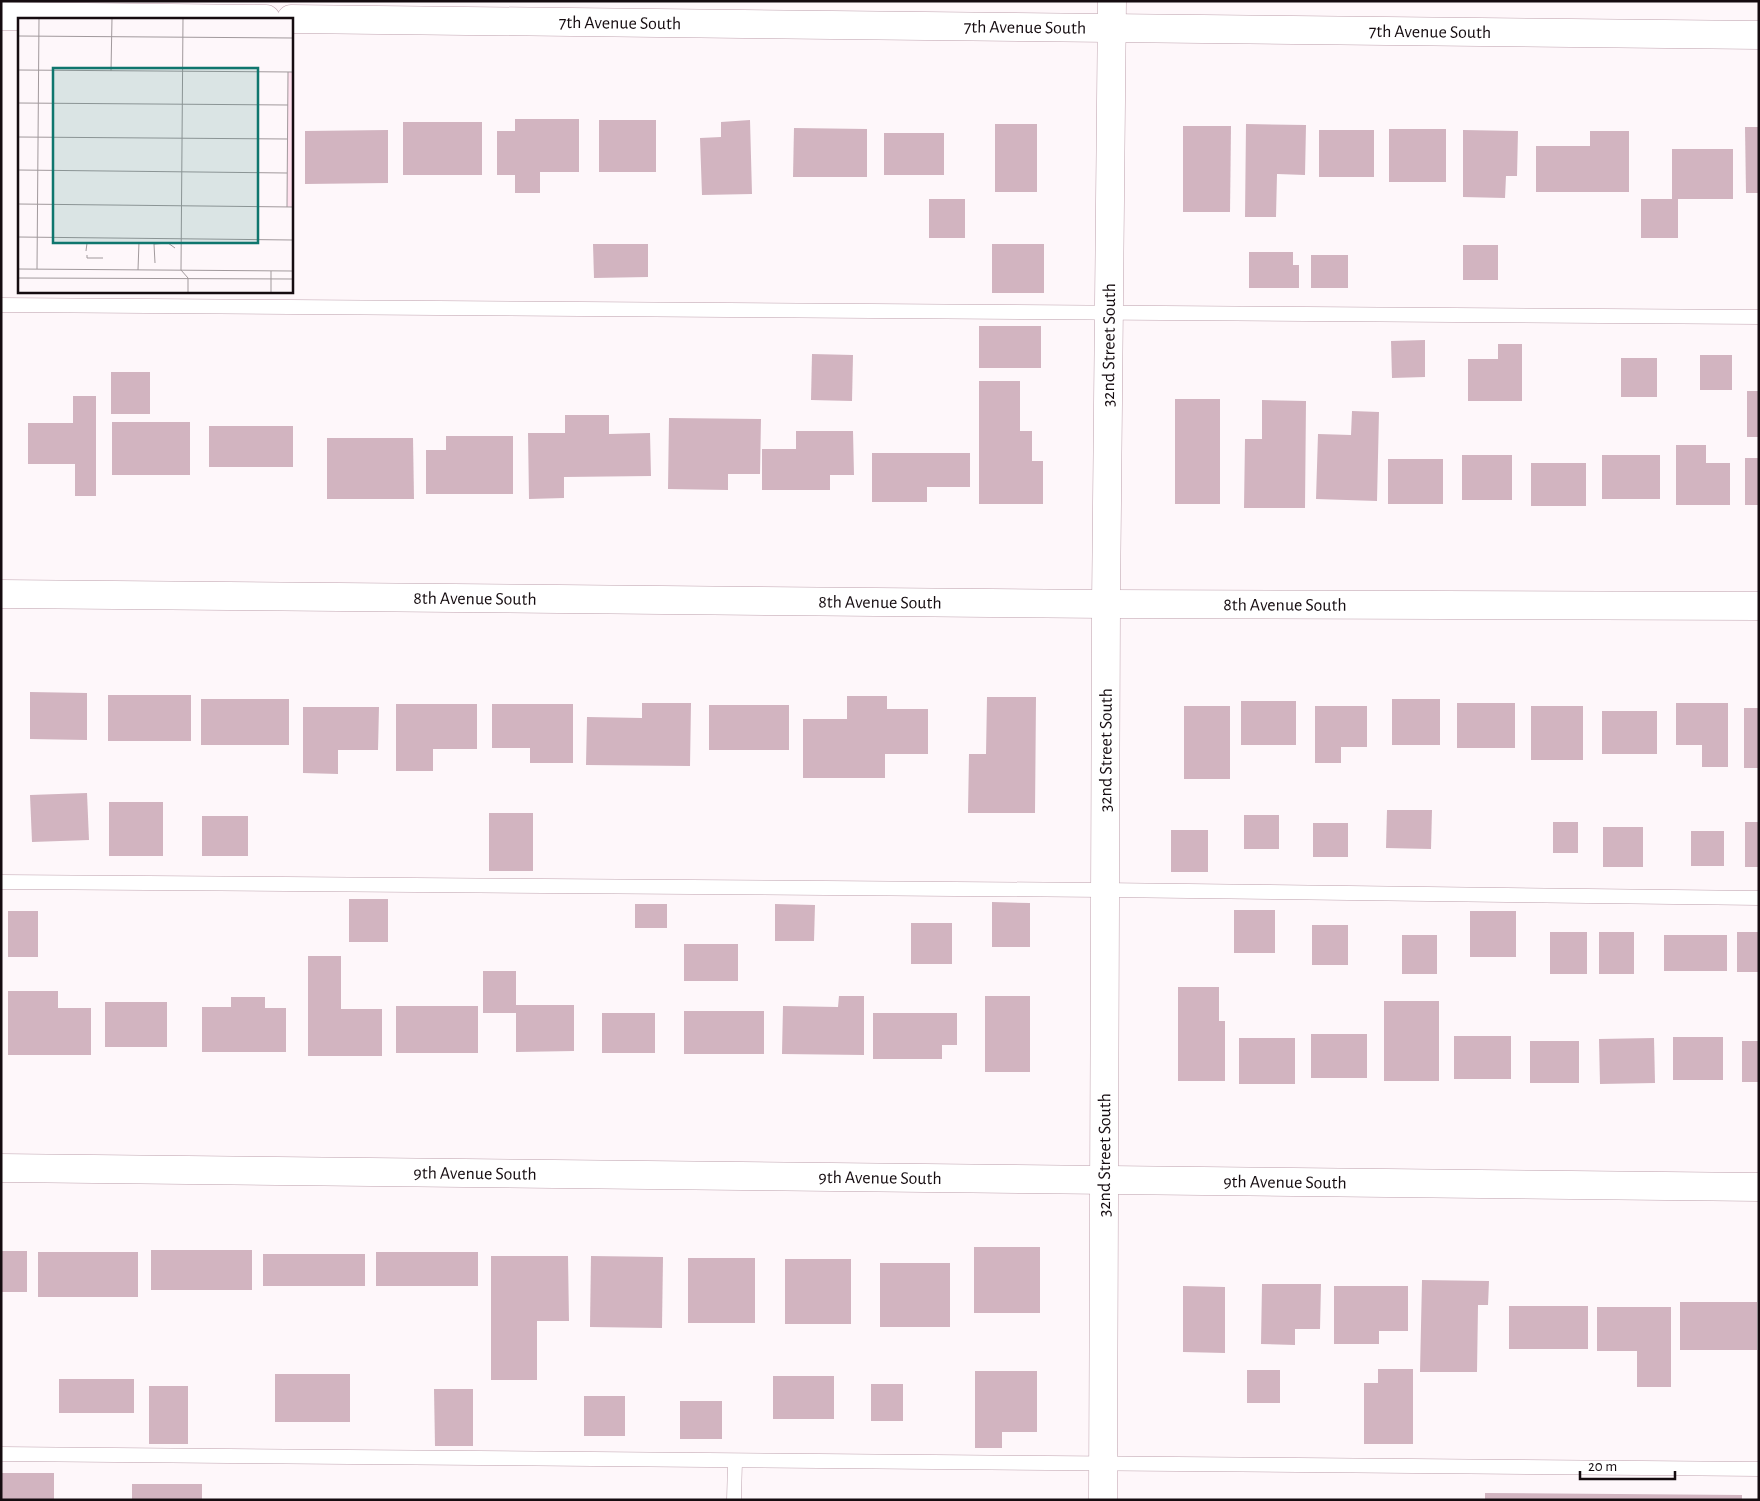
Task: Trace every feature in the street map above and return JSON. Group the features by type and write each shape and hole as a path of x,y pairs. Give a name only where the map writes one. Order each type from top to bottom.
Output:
{"street":[{"name":"32nd Street South","path":"1103,1500 1104,890 1112,1"},
{"name":"7th Avenue South","path":"292,19 496,11 1112,29 1759,35"},
{"path":"1,16 178,18"},
{"name":"8th Avenue South","path":"1,594 1106,604 1759,606"},
{"name":"9th Avenue South","path":"1,1168 1759,1187"}],"lane":[{"path":"1,305 1759,317"},
{"path":"1,882 1104,890 1759,898"},
{"path":"1,1454 735,1462 1759,1469"},
{"path":"734,1500 735,1462"}],"building":[{"path":"515,119 579,119 579,172 540,172 540,193 515,193 515,175 497,175 497,131 515,131"},
{"path":"599,120 656,120 656,172 599,172"},
{"path":"750,120 752,194 702,195 700,138 721,137 721,122"},
{"path":"403,122 482,122 482,175 403,175"},
{"path":"995,124 1037,124 1037,192 995,192"},
{"path":"1246,124 1306,125 1305,175 1277,174 1276,217 1245,217"},
{"path":"1183,126 1231,126 1230,212 1183,212"},
{"path":"1745,127 1759,127 1759,193 1746,193"},
{"path":"794,128 867,129 867,177 793,177"},
{"path":"1389,129 1446,129 1446,182 1389,182"},
{"path":"388,130 388,183 305,184 305,131"},
{"path":"1319,130 1374,130 1374,177 1319,177"},
{"path":"1463,130 1518,131 1517,176 1506,176 1505,198 1463,197"},
{"path":"1590,131 1629,131 1629,192 1536,192 1536,146 1590,146"},
{"path":"884,133 944,133 944,175 884,175"},
{"path":"1672,149 1733,149 1733,199 1678,199 1678,238 1641,238 1641,199 1672,199"},
{"path":"929,199 965,199 965,238 929,238"},
{"path":"292,229 293,229 292,268"},
{"path":"593,244 648,244 648,277 594,278"},
{"path":"992,244 1044,244 1044,293 992,293"},
{"path":"1463,245 1498,245 1498,280 1463,280"},
{"path":"1249,252 1293,252 1293,265 1299,265 1299,288 1249,288"},
{"path":"1311,255 1348,255 1348,288 1311,288"},
{"path":"979,326 1041,326 1041,368 979,368"},
{"path":"1425,340 1425,377 1392,378 1391,341"},
{"path":"1498,344 1522,344 1522,401 1468,401 1468,359 1498,359"},
{"path":"812,354 853,355 852,401 811,400"},
{"path":"1700,355 1732,355 1732,390 1700,390"},
{"path":"1621,358 1657,358 1657,397 1621,397"},
{"path":"111,372 150,372 150,414 111,414"},
{"path":"979,381 1020,381 1020,431 1032,431 1032,461 1043,461 1043,504 979,504"},
{"path":"1747,391 1759,391 1759,437 1747,437"},
{"path":"73,396 96,396 96,496 75,496 75,464 28,464 28,423 73,423"},
{"path":"1175,399 1220,399 1220,504 1175,504"},
{"path":"1262,400 1306,401 1305,508 1244,508 1245,439 1262,439"},
{"path":"1352,411 1379,412 1377,501 1316,499 1318,434 1351,435"},
{"path":"565,415 609,415 609,434 650,433 651,476 564,477 564,498 529,499 528,433 565,433"},
{"path":"669,418 761,419 760,474 728,474 728,490 668,489"},
{"path":"112,422 190,422 190,475 112,475"},
{"path":"209,426 293,426 293,467 209,467"},
{"path":"796,431 853,431 854,475 830,475 830,490 762,490 762,449 796,449"},
{"path":"446,436 513,436 513,494 426,494 426,450 446,450"},
{"path":"327,438 413,438 414,499 327,499"},
{"path":"1676,445 1706,445 1706,463 1730,463 1730,505 1676,505"},
{"path":"872,453 970,453 970,487 927,487 927,502 872,502"},
{"path":"1462,455 1512,455 1512,500 1462,500"},
{"path":"1602,455 1660,455 1660,499 1602,499"},
{"path":"1745,458 1759,458 1759,505 1745,505"},
{"path":"1388,459 1443,459 1443,504 1388,504"},
{"path":"1531,463 1586,463 1586,506 1531,506"},
{"path":"30,692 87,693 87,740 30,739"},
{"path":"108,695 191,695 191,741 108,741"},
{"path":"847,696 887,696 887,709 928,709 928,754 885,754 885,778 803,778 803,719 847,719"},
{"path":"987,697 1036,697 1035,813 968,813 969,754 986,754"},
{"path":"201,699 289,699 289,745 201,745"},
{"path":"1392,699 1440,699 1440,745 1392,745"},
{"path":"1241,701 1296,701 1296,745 1241,745"},
{"path":"642,703 691,703 690,766 586,765 587,717 642,718"},
{"path":"1457,703 1515,703 1515,748 1457,748"},
{"path":"1676,703 1728,703 1728,767 1702,767 1702,745 1676,745"},
{"path":"396,704 477,704 477,749 433,749 433,771 396,771"},
{"path":"492,704 573,704 573,763 530,763 530,748 492,748"},
{"path":"709,705 789,705 789,750 709,750"},
{"path":"1184,706 1230,706 1230,779 1184,779"},
{"path":"1315,706 1367,706 1367,747 1341,747 1341,763 1315,763"},
{"path":"1531,706 1583,706 1583,760 1531,760"},
{"path":"303,707 379,707 378,750 338,750 338,774 303,773"},
{"path":"1744,708 1759,708 1759,768 1744,768"},
{"path":"1602,711 1657,711 1657,754 1602,754"},
{"path":"87,793 89,840 32,842 30,795"},
{"path":"109,802 163,802 163,856 109,856"},
{"path":"1387,810 1432,810 1431,849 1386,848"},
{"path":"489,813 533,813 533,871 489,871"},
{"path":"1244,815 1279,815 1279,849 1244,849"},
{"path":"202,816 248,816 248,856 202,856"},
{"path":"1553,822 1578,822 1578,853 1553,853"},
{"path":"1745,822 1759,822 1759,867 1745,867"},
{"path":"1313,823 1348,823 1348,857 1313,857"},
{"path":"1603,827 1643,827 1643,867 1603,867"},
{"path":"1171,830 1208,830 1208,872 1171,872"},
{"path":"1691,831 1724,831 1724,866 1691,866"},
{"path":"349,899 388,899 388,942 349,942"},
{"path":"992,902 1030,903 1030,947 992,947"},
{"path":"635,904 667,904 667,928 635,928"},
{"path":"775,904 815,905 814,941 775,941"},
{"path":"1234,910 1275,910 1275,953 1234,953"},
{"path":"8,911 38,911 38,957 8,957"},
{"path":"1470,911 1516,911 1516,957 1470,957"},
{"path":"911,923 952,923 952,964 911,964"},
{"path":"1312,925 1348,925 1348,965 1312,965"},
{"path":"1550,932 1587,932 1587,974 1550,974"},
{"path":"1599,932 1634,932 1634,974 1599,974"},
{"path":"1737,932 1759,932 1759,972 1737,972"},
{"path":"1402,935 1437,935 1437,974 1402,974"},
{"path":"1664,935 1727,935 1727,971 1664,971"},
{"path":"684,944 738,944 738,981 684,981"},
{"path":"308,956 341,956 341,1009 382,1009 382,1056 308,1056"},
{"path":"483,971 516,971 516,1005 574,1005 574,1051 516,1052 516,1013 483,1013"},
{"path":"1178,987 1219,987 1219,1021 1225,1021 1225,1081 1178,1081"},
{"path":"8,991 58,991 58,1008 91,1008 91,1055 8,1055"},
{"path":"839,996 864,996 864,1055 782,1054 783,1006 838,1007"},
{"path":"985,996 1030,996 1030,1072 985,1072"},
{"path":"231,997 265,997 265,1008 286,1008 286,1052 202,1052 202,1007 231,1007"},
{"path":"1384,1001 1439,1001 1439,1081 1384,1081"},
{"path":"105,1002 167,1002 167,1047 105,1047"},
{"path":"396,1006 478,1006 478,1053 396,1053"},
{"path":"684,1011 764,1011 764,1054 684,1054"},
{"path":"602,1013 655,1013 655,1053 602,1053"},
{"path":"873,1013 957,1013 957,1045 942,1045 942,1059 873,1059"},
{"path":"1311,1034 1367,1034 1367,1078 1311,1078"},
{"path":"1454,1036 1511,1036 1511,1079 1454,1079"},
{"path":"1673,1037 1723,1037 1723,1080 1673,1080"},
{"path":"1239,1038 1295,1038 1295,1084 1239,1084"},
{"path":"1654,1038 1655,1083 1600,1084 1599,1039"},
{"path":"1530,1041 1579,1041 1579,1083 1530,1083"},
{"path":"1742,1041 1759,1041 1759,1082 1742,1082"},
{"path":"974,1247 1040,1247 1040,1313 974,1313"},
{"path":"151,1250 252,1250 252,1290 151,1290"},
{"path":"1,1251 27,1251 27,1292 1,1292"},
{"path":"38,1252 138,1252 138,1297 38,1297"},
{"path":"376,1252 478,1252 478,1286 376,1286"},
{"path":"263,1254 365,1254 365,1286 263,1286"},
{"path":"491,1256 568,1256 569,1321 537,1321 537,1380 491,1380"},
{"path":"591,1256 663,1257 662,1328 590,1327"},
{"path":"688,1258 755,1258 755,1323 688,1323"},
{"path":"785,1259 851,1259 851,1324 785,1324"},
{"path":"880,1263 950,1263 950,1327 880,1327"},
{"path":"1422,1280 1489,1281 1488,1305 1478,1305 1477,1372 1420,1372"},
{"path":"1262,1284 1321,1284 1320,1329 1295,1329 1295,1345 1261,1344"},
{"path":"1183,1286 1225,1287 1225,1353 1183,1352"},
{"path":"1334,1286 1408,1286 1408,1331 1379,1331 1379,1344 1334,1344"},
{"path":"1680,1302 1757,1302 1757,1350 1680,1350"},
{"path":"1509,1306 1588,1306 1588,1349 1509,1349"},
{"path":"1597,1307 1671,1307 1671,1387 1637,1387 1637,1351 1597,1351"},
{"path":"1378,1369 1413,1369 1413,1444 1364,1444 1364,1383 1378,1383"},
{"path":"1247,1370 1280,1370 1280,1403 1247,1403"},
{"path":"975,1371 1037,1371 1037,1432 1002,1432 1002,1448 975,1448"},
{"path":"275,1374 350,1374 350,1422 275,1422"},
{"path":"773,1376 834,1376 834,1419 773,1419"},
{"path":"59,1379 134,1379 134,1413 59,1413"},
{"path":"871,1384 903,1384 903,1421 871,1421"},
{"path":"149,1386 188,1386 188,1444 149,1444"},
{"path":"434,1389 473,1389 473,1446 435,1446"},
{"path":"584,1396 625,1396 625,1436 584,1436"},
{"path":"680,1401 722,1401 722,1439 680,1439"},
{"path":"1,1473 54,1473 54,1500 1,1500"},
{"path":"132,1484 202,1484 202,1500 132,1500"},
{"path":"1485,1493 1742,1495 1742,1500 1485,1500"}]}
